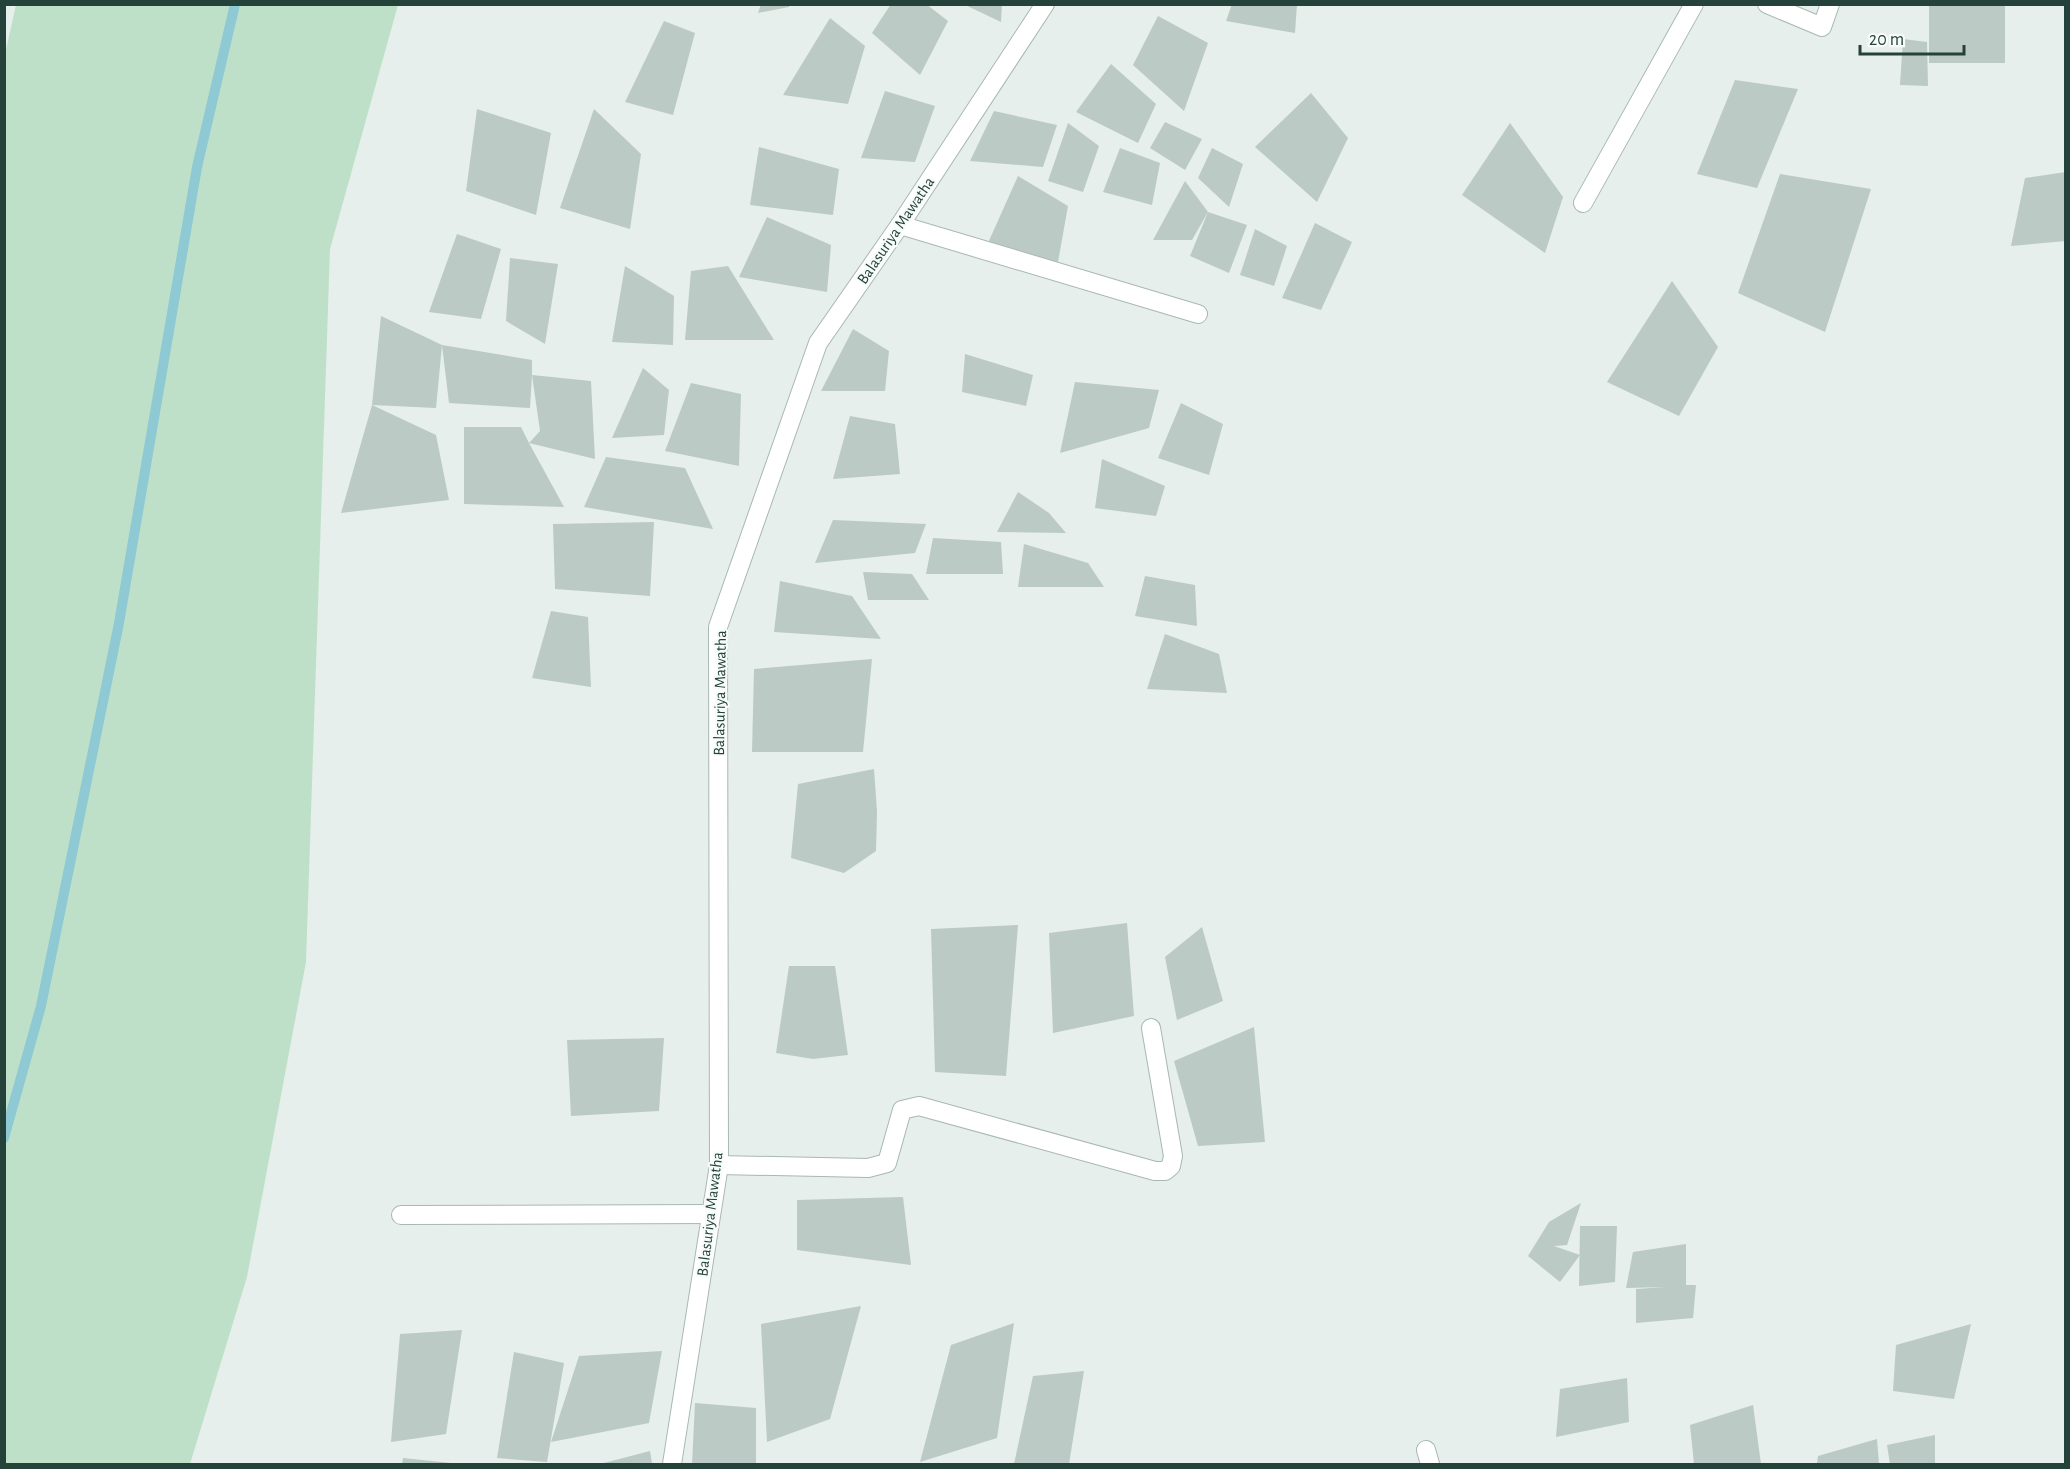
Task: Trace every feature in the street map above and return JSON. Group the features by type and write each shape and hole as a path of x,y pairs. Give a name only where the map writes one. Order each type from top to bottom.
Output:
{"street":[{"name":"Balasuriya Mawatha","path":"672,1464 718,1165 718,627 818,343 900,225 1045,4"},
{"path":"1583,203 1694,4"},
{"path":"1767,4 1822,27 1830,4"},
{"path":"900,225 1198,315"},
{"path":"718,1165 868,1168 886,1163 902,1110 919,1106 1120,1163 1165,1171 1172,1166 1173,1156 1151,1028"},
{"path":"402,1215 711,1214"}],"green space":[{"path":"16,5 398,5 330,249 306,962 247,1277 190,1464 5,1464 4,58"}],"building":[{"path":"761,4 790,4 789,7 758,13"},
{"path":"891,4 926,4 948,21 920,75 872,33"},
{"path":"963,4 1002,4 1001,22"},
{"path":"1232,4 1297,4 1295,33 1226,21"},
{"path":"1929,4 2005,4 2005,63 1929,63"},
{"path":"1158,16 1208,43 1184,111 1133,65"},
{"path":"830,18 865,46 848,104 783,95"},
{"path":"664,21 695,33 673,115 625,102"},
{"path":"1903,39 1927,42 1928,86 1900,85"},
{"path":"1111,64 1156,104 1138,143 1076,112"},
{"path":"1735,80 1798,89 1757,188 1697,174"},
{"path":"885,91 935,106 915,162 861,158"},
{"path":"1311,93 1348,138 1317,202 1255,147"},
{"path":"477,109 551,133 536,215 466,191"},
{"path":"594,109 641,154 630,229 560,208"},
{"path":"994,111 1057,125 1043,167 970,161"},
{"path":"1165,122 1202,139 1185,170 1150,148"},
{"path":"1068,123 1099,146 1083,192 1048,181"},
{"path":"1510,123 1563,197 1545,253 1462,195"},
{"path":"759,147 839,169 833,215 750,205"},
{"path":"1120,148 1160,163 1152,205 1103,192"},
{"path":"1212,148 1243,164 1229,207 1198,178"},
{"path":"2066,172 2066,241 2011,246 2025,178"},
{"path":"1780,174 1871,189 1825,332 1738,293"},
{"path":"1018,176 1068,206 1058,262 988,243"},
{"path":"1185,181 1208,212 1192,240 1153,240"},
{"path":"1208,212 1247,225 1229,273 1190,256"},
{"path":"767,217 831,245 827,292 739,277"},
{"path":"1315,223 1352,242 1321,310 1282,298"},
{"path":"1255,229 1287,246 1274,286 1240,275"},
{"path":"457,234 501,249 481,319 429,312"},
{"path":"510,258 558,264 545,344 506,321"},
{"path":"625,266 674,296 673,345 612,342"},
{"path":"728,266 774,340 685,340 691,271"},
{"path":"1672,281 1718,347 1679,416 1607,382"},
{"path":"381,316 442,345 436,408 372,405"},
{"path":"853,329 889,351 885,391 821,391"},
{"path":"442,345 532,360 530,408 449,403"},
{"path":"965,354 1033,375 1026,406 962,392"},
{"path":"643,368 669,390 664,435 612,438"},
{"path":"532,375 591,381 595,459 529,443 540,431"},
{"path":"1075,382 1159,390 1149,428 1060,453"},
{"path":"691,383 741,394 739,466 665,451"},
{"path":"1181,403 1223,424 1209,475 1158,458"},
{"path":"372,405 436,435 449,500 341,513"},
{"path":"850,416 895,424 900,474 833,479"},
{"path":"464,427 521,427 564,507 464,504"},
{"path":"606,457 685,468 713,529 584,507"},
{"path":"1102,459 1165,486 1156,516 1095,508"},
{"path":"1018,492 1049,513 1066,533 997,532"},
{"path":"833,520 926,524 915,553 815,563"},
{"path":"654,522 650,596 555,589 553,524"},
{"path":"933,538 1001,542 1003,574 926,574"},
{"path":"1024,544 1088,563 1104,587 1018,587"},
{"path":"863,572 912,574 929,600 868,600"},
{"path":"1145,576 1195,585 1197,626 1135,616"},
{"path":"780,581 852,596 881,639 774,632"},
{"path":"551,611 588,617 591,687 532,678"},
{"path":"1165,634 1219,654 1227,693 1147,689"},
{"path":"872,659 863,752 752,752 754,669"},
{"path":"874,769 877,812 876,851 844,873 791,858 798,784"},
{"path":"1127,923 1134,1016 1053,1033 1049,933"},
{"path":"1018,925 1006,1076 935,1072 931,929"},
{"path":"1202,927 1223,1001 1177,1020 1165,957"},
{"path":"789,966 835,966 848,1055 813,1059 776,1053"},
{"path":"1254,1027 1265,1142 1198,1146 1174,1061"},
{"path":"664,1038 659,1111 571,1116 567,1040"},
{"path":"903,1197 911,1265 797,1250 797,1200"},
{"path":"1581,1203 1567,1245 1554,1246 1580,1255 1560,1282 1528,1256 1549,1222"},
{"path":"1580,1226 1617,1226 1615,1282 1579,1286"},
{"path":"1686,1244 1686,1285 1696,1285 1693,1318 1636,1323 1636,1289 1666,1287 1626,1288 1633,1252"},
{"path":"861,1306 830,1419 767,1442 761,1324"},
{"path":"1014,1323 997,1438 920,1462 951,1345"},
{"path":"1971,1324 1954,1399 1893,1391 1896,1345"},
{"path":"462,1330 446,1434 391,1442 400,1334"},
{"path":"662,1351 649,1423 551,1442 579,1356"},
{"path":"514,1352 564,1363 547,1462 497,1458"},
{"path":"1084,1371 1069,1464 1014,1464 1033,1376"},
{"path":"1627,1378 1629,1422 1556,1437 1560,1389"},
{"path":"695,1403 756,1408 756,1464 692,1464"},
{"path":"1753,1405 1761,1464 1694,1464 1690,1425"},
{"path":"1935,1435 1935,1464 1890,1464 1887,1445"},
{"path":"1877,1439 1879,1464 1817,1464 1818,1456"},
{"path":"650,1451 652,1464 600,1464"},
{"path":"403,1458 451,1463 451,1464 402,1464"}],"waterway":[{"path":"4,1138 41,1006 119,623 197,167 235,4"}]}
